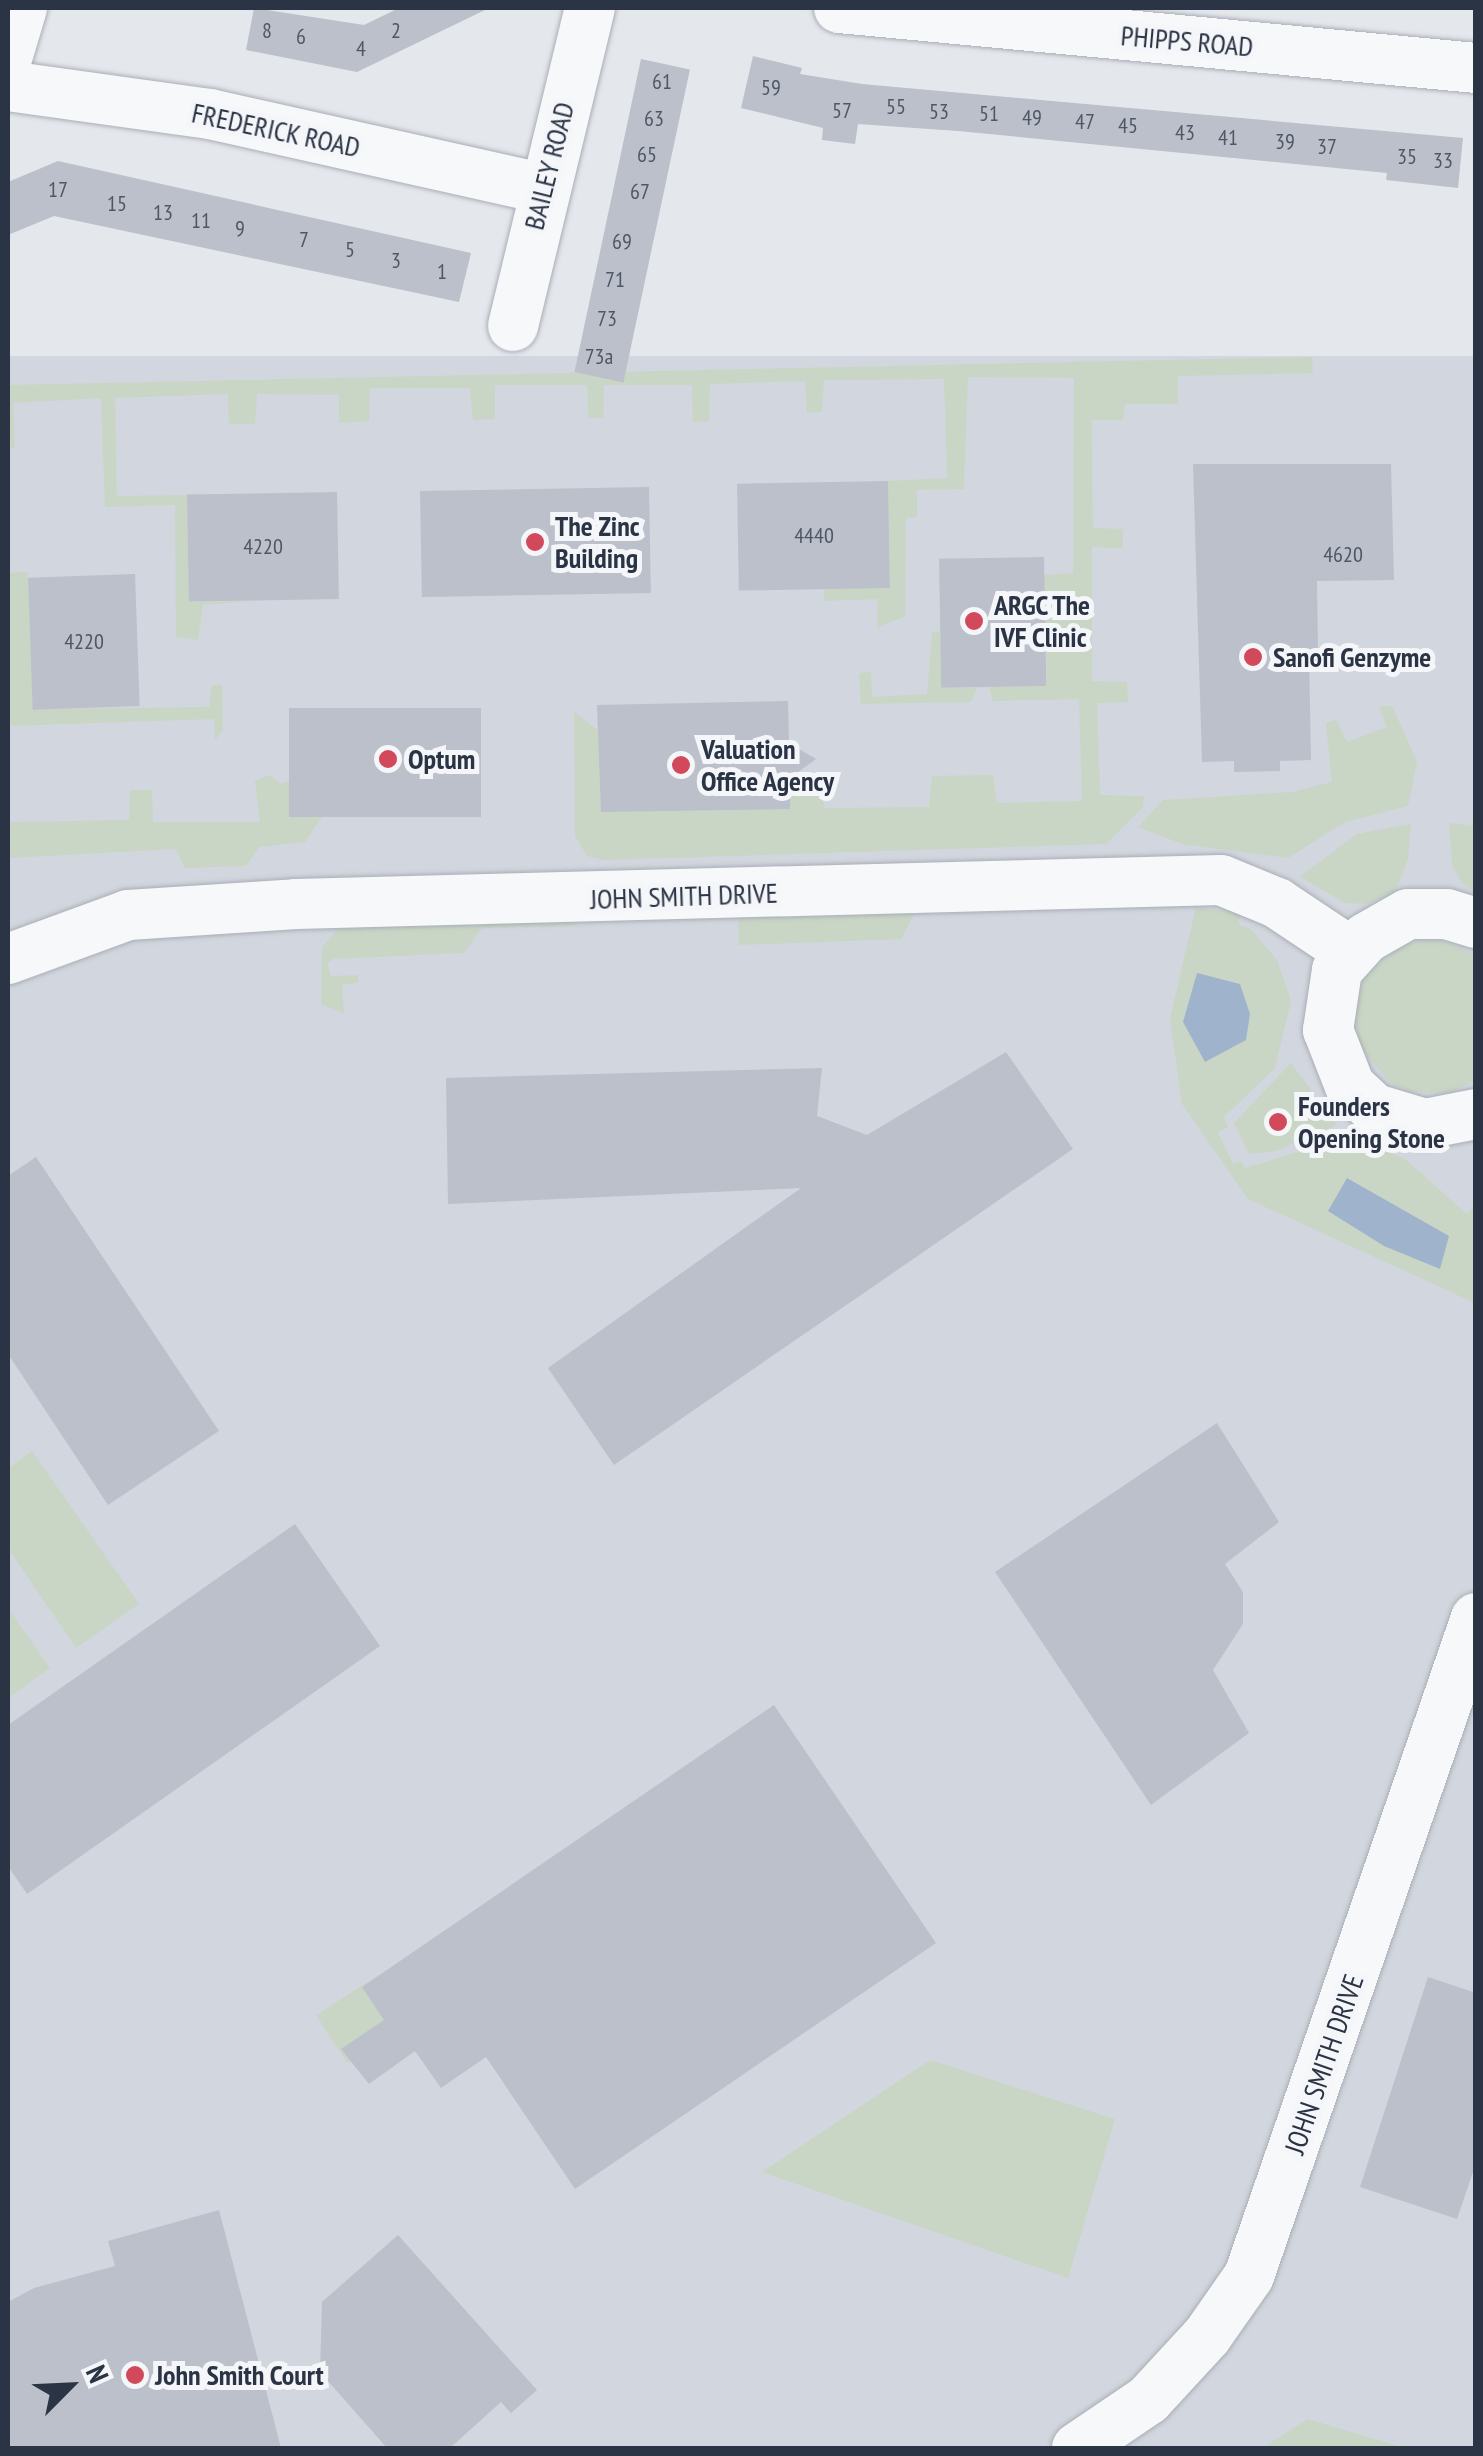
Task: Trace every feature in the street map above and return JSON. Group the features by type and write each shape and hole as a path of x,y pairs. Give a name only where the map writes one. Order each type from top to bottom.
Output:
{"street":[{"path":"8,55 22,8"},
{"name":"BAILEY ROAD","path":"513,326 542,188 590,8"},
{"name":"PHIPPS ROAD","path":"839,8 1476,68"},
{"name":"FREDERICK ROAD","path":"8,86 210,114 542,188"},
{"name":"JOHN SMITH DRIVE","path":"8,958 146,913 1221,880 1277,903 1350,951"},
{"path":"1476,922 1408,914 1350,951 1329,999 1328,1030 1350,1086 1375,1109 1425,1124 1476,1114"},
{"name":"JOHN SMITH DRIVE","path":"1077,2448 1148,2400 1207,2336 1248,2276 1476,1618"}],"shaded area":[{"path":"8,356 1475,356 1475,2448 8,2448"}],"green space":[{"path":"1312,357 1313,373 1178,376 1178,404 1125,404 1123,420 1092,420 1093,528 1123,529 1123,548 1092,547 1092,681 1127,682 1128,702 1097,703 1100,795 1144,796 1143,807 1106,844 605,860 587,856 575,836 574,712 598,730 602,811 790,809 790,789 822,788 824,808 929,807 932,776 993,775 997,803 1082,801 1079,699 993,701 989,687 1047,686 1044,575 1073,573 1074,378 968,377 964,489 917,490 917,517 906,518 905,616 877,628 878,599 824,601 824,589 890,587 888,481 947,478 944,379 824,380 822,412 807,413 805,381 710,384 709,421 693,422 692,385 604,385 603,418 588,418 587,385 495,385 495,419 473,420 470,388 370,388 369,421 339,423 339,395 257,394 255,424 229,424 228,394 115,398 117,496 187,495 189,602 252,601 203,605 198,640 176,637 175,505 105,507 101,398 13,403 15,448 8,448 8,385"},
{"path":"28,572 33,709 209,707 212,685 222,685 223,730 215,740 214,719 8,726 8,573"},
{"path":"940,631 942,688 977,688 971,702 861,704 859,673 871,672 872,697 927,694 932,632"},
{"path":"1379,706 1392,706 1417,762 1408,806 1345,822 1288,858 1182,844 1138,827 1163,800 1292,792 1332,782 1326,723 1336,720 1347,742 1387,727"},
{"path":"8,739 9,822 129,820 130,790 152,790 153,822 260,822 255,781 270,775 282,784 291,780 292,817 322,817 305,842 259,847 246,866 185,868 176,849 8,858"},
{"path":"1449,823 1475,826 1475,892 1461,882 1452,864"},
{"path":"1411,824 1408,859 1395,892 1368,904 1345,903 1300,877 1357,834"},
{"path":"1196,907 1241,913 1238,924 1251,929 1277,960 1291,1001 1275,1068 1224,1117 1228,1127 1218,1132 1233,1164 1242,1161 1245,1168 1352,1136 1405,1159 1467,1214 1473,1207 1475,1303 1248,1199 1182,1104 1170,1019"},
{"path":"917,909 901,939 739,945 738,911"},
{"path":"577,913 575,926 482,928 464,953 333,959 327,963 331,976 358,975 358,982 342,985 344,1014 321,1004 322,947 340,927"},
{"path":"1444,941 1475,955 1475,1080 1450,1093 1410,1092 1391,1083 1360,1048 1354,1025 1363,979 1398,947"},
{"path":"1291,1063 1337,1125 1276,1151 1249,1154 1234,1123"},
{"path":"32,1451 139,1604 76,1648 8,1548 8,1468"},
{"path":"8,1608 50,1668 8,1698"},
{"path":"369,1981 400,2029 347,2063 316,2015"},
{"path":"930,2060 1115,2119 1068,2278 762,2172"},
{"path":"1308,2419 1405,2448 1262,2448"}],"water":[{"path":"1197,973 1240,984 1250,1014 1246,1040 1205,1062 1183,1022"},
{"path":"1347,1178 1449,1236 1440,1269 1384,1246 1328,1211"}],"building":[{"path":"254,8 364,25 399,8 489,8 357,72 246,50"},
{"path":"753,56 802,68 800,74 862,84 1463,138 1458,188 1386,180 1387,173 958,131 858,124 855,144 822,140 823,128 741,108"},
{"path":"641,59 690,69 623,382 574,372"},
{"path":"58,161 471,253 459,302 54,216 8,235 8,182"},
{"path":"1193,464 1391,464 1394,580 1317,581 1318,655 1309,655 1311,760 1280,761 1280,771 1234,772 1234,761 1202,762"},
{"path":"888,481 890,588 739,591 737,484"},
{"name":"The Zinc Building","path":"649,487 651,593 422,597 420,491"},
{"path":"337,492 339,599 189,602 187,495"},
{"path":"1044,557 1046,686 941,688 939,559"},
{"path":"135,574 140,706 33,710 28,578"},
{"path":"788,701 789,743 816,759 790,778 790,809 601,812 597,705"},
{"path":"289,708 481,708 481,817 289,817"},
{"path":"1006,1052 1073,1149 614,1465 548,1368 801,1188 448,1204 446,1078 822,1068 817,1116 867,1135"},
{"path":"36,1157 219,1431 108,1505 8,1354 8,1176"},
{"path":"1217,1423 1279,1522 1225,1564 1243,1592 1243,1624 1213,1670 1249,1733 1151,1805 995,1572"},
{"path":"295,1524 380,1646 27,1894 8,1866 8,1725"},
{"path":"774,1705 936,1943 575,2189 486,2057 441,2088 415,2051 369,2084 341,2049 384,2020 362,1987"},
{"path":"1428,1977 1476,1993 1476,2163 1457,2219 1360,2187"},
{"name":"John Smith Court","path":"219,2210 281,2448 8,2448 8,2302 34,2288 115,2266 108,2241"},
{"path":"398,2235 537,2390 511,2413 501,2402 450,2448 387,2448 320,2372 322,2302"}],"place":[{"name":"The Zinc Building","path":"535,542"},
{"name":"ARGC The IVF Clinic","path":"974,621"},
{"name":"Sanofi Genzyme","path":"1253,657"},
{"name":"Optum","path":"388,759"},
{"name":"Valuation Office Agency","path":"681,765"},
{"name":"Founders Opening Stone","path":"1278,1122"},
{"name":"John Smith Court","path":"135,2375"}]}
